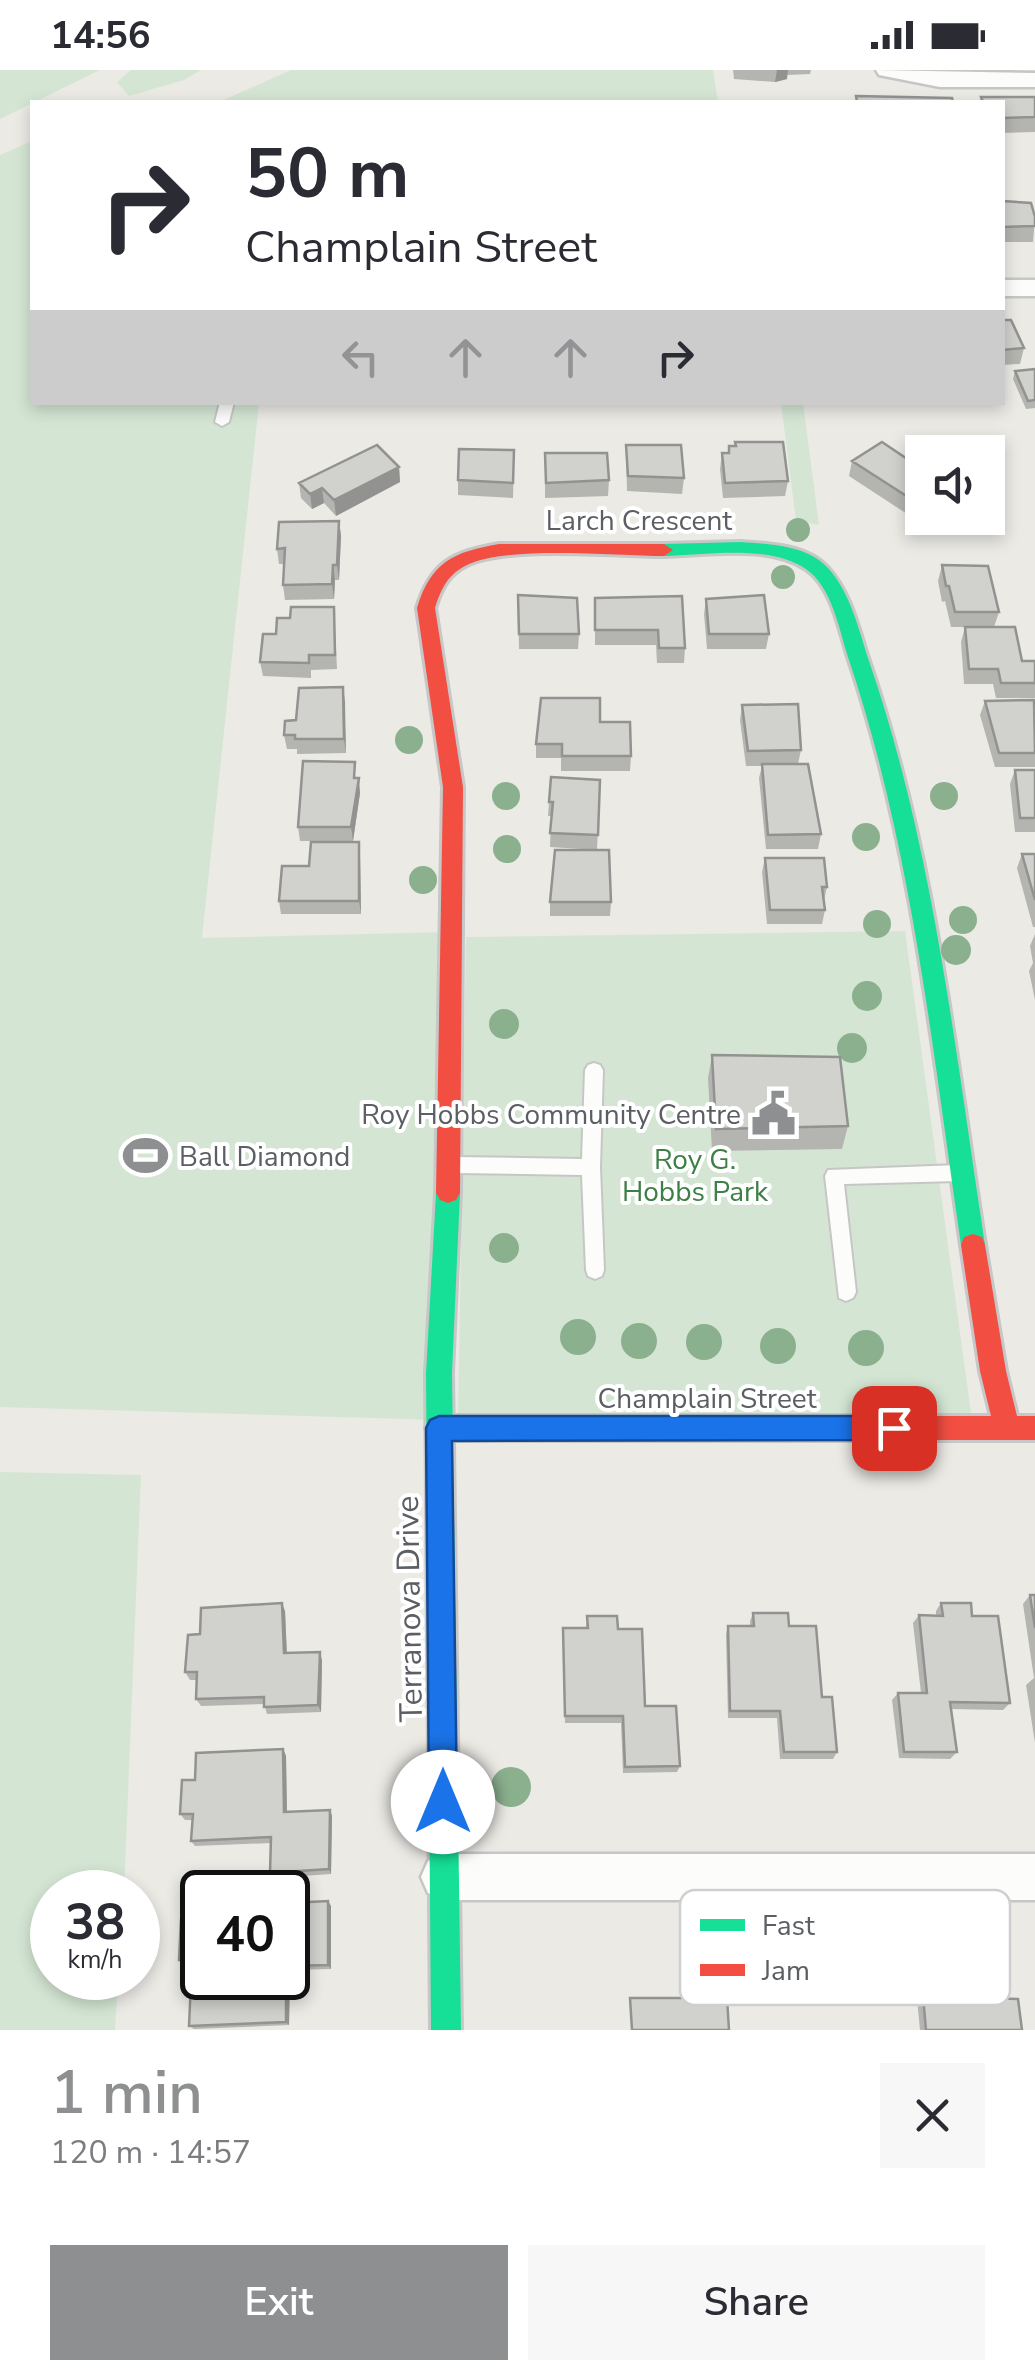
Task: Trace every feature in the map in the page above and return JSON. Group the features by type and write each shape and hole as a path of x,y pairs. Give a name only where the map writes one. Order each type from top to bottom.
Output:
{"street":[{"path":"887,70 927,79 1035,80"},
{"path":"1005,288 1035,288"},
{"name":"Larch Crescent","path":"439,1428 450,1165 453,788 427,590 436,574 460,558 493,549 776,551 810,562 830,580 867,678 911,853 993,1370 1007,1428"},
{"name":"Champlain Street","path":"439,1428 1035,1428"},
{"name":"Terranova Drive","path":"439,1428 446,2030"},
{"path":"444,1877 1035,1878"}],"lane":[{"path":"222,422 226,405"},
{"path":"594,1070 594,1270"},
{"path":"450,1165 591,1166"},
{"path":"846,1292 834,1176 963,1174"}],"green space":[{"path":"0,70 100,70 39,100 30,100 30,104 0,119"},
{"path":"131,70 201,70 184,80 129,96 117,82"},
{"path":"291,70 713,70 718,100 224,100"},
{"path":"30,142 30,405 259,405 202,938 446,932 439,1420 0,1407 0,155"},
{"path":"781,405 803,405 819,525 796,520"},
{"name":"Roy G. Hobbs Park","path":"905,931 971,1413 458,1421 466,937"},
{"path":"0,1472 141,1475 125,1870 30,1870 30,2000 117,2000 115,2030 0,2030"}],"building":[{"path":"856,96 952,100 857,100"},
{"path":"981,97 1035,97 1035,117 1005,118 1005,100"},
{"path":"1005,201 1031,203 1035,226 1005,227"},
{"path":"1005,320 1011,320 1024,348 1005,350"},
{"path":"1035,369 1035,400 1028,401 1015,371"},
{"path":"735,442 783,442 788,481 725,483 722,453 729,453 729,446 736,446"},
{"path":"882,442 905,458 905,495 852,461"},
{"path":"377,445 399,467 334,500 322,488 310,494 299,483"},
{"path":"626,445 681,445 684,478 628,476"},
{"path":"459,449 514,450 513,483 458,480"},
{"path":"545,453 607,453 609,480 546,483"},
{"path":"339,521 332,584 283,585 285,548 277,549 279,522"},
{"path":"942,565 988,566 999,612 955,612"},
{"path":"518,595 577,598 579,634 519,634"},
{"path":"764,595 769,634 709,634 706,599"},
{"path":"682,596 685,648 659,648 658,630 595,630 595,598"},
{"path":"291,607 334,607 335,655 309,655 309,663 260,662 263,634 276,634 277,618 290,618"},
{"path":"965,627 1015,627 1022,661 1035,661 1035,683 1001,683 998,669 969,669"},
{"path":"343,687 344,739 295,739 295,735 284,735 285,721 296,720 299,688"},
{"path":"541,698 600,698 600,722 630,722 631,756 562,756 562,744 536,744"},
{"path":"1034,700 1035,753 999,753 985,701"},
{"path":"798,704 801,750 748,751 742,705"},
{"path":"303,761 355,762 354,778 359,778 351,827 298,827"},
{"path":"762,764 808,764 821,834 768,835"},
{"path":"1015,770 1035,770 1035,818 1020,818"},
{"path":"551,777 600,780 598,835 550,833"},
{"path":"311,842 359,842 359,901 279,901 282,866 309,866"},
{"path":"555,850 609,850 611,902 550,902"},
{"path":"1022,854 1035,854 1035,900"},
{"path":"765,858 824,858 825,910 770,910"},
{"name":"Roy Hobbs Community Centre","path":"712,1055 840,1057 848,1126 716,1129"},
{"path":"1030,1595 1035,1595 1035,1628"},
{"path":"282,1603 284,1653 320,1652 318,1705 264,1707 264,1697 196,1699 197,1672 185,1672 188,1635 200,1634 201,1608"},
{"path":"941,1603 971,1603 972,1616 998,1616 1010,1703 950,1702 957,1752 904,1752 898,1693 927,1693 919,1615 943,1616"},
{"path":"753,1613 788,1613 789,1626 816,1626 822,1697 832,1697 837,1752 784,1752 780,1711 730,1711 728,1626 754,1626"},
{"path":"587,1616 617,1616 618,1629 642,1629 645,1706 676,1706 680,1766 625,1767 623,1716 565,1716 563,1628 588,1628"},
{"path":"283,1749 284,1812 330,1810 329,1869 270,1870 271,1837 191,1841 193,1814 180,1814 182,1780 195,1780 196,1753"},
{"path":"328,1901 328,1965 310,1965 310,1902"},
{"path":"630,1998 680,1998 680,2005 727,2005 729,2030 632,2030"},
{"path":"1010,1999 1018,1999 1022,2030 926,2030 924,2005 1010,2005"},
{"path":"190,2000 286,2000 286,2022 189,2026"}],"traffic: fast":[{"path":"664,550 741,548 799,557 821,572 837,598 875,709 913,859 973,1245"},
{"path":"446,2030 439,1373 448,1193"}],"traffic: jam":[{"path":"448,1193 453,787 426,608 433,587 444,571 460,560 499,550 664,550"},
{"path":"973,1245 993,1371 1007,1428"},
{"path":"439,1428 1035,1428"}],"place":[{"name":"Roy Hobbs Community Centre","path":"774,1114"},
{"name":"Ball Diamond","path":"146,1156"}],"route":[{"path":"443,1802 439,1428 894,1428"}]}
